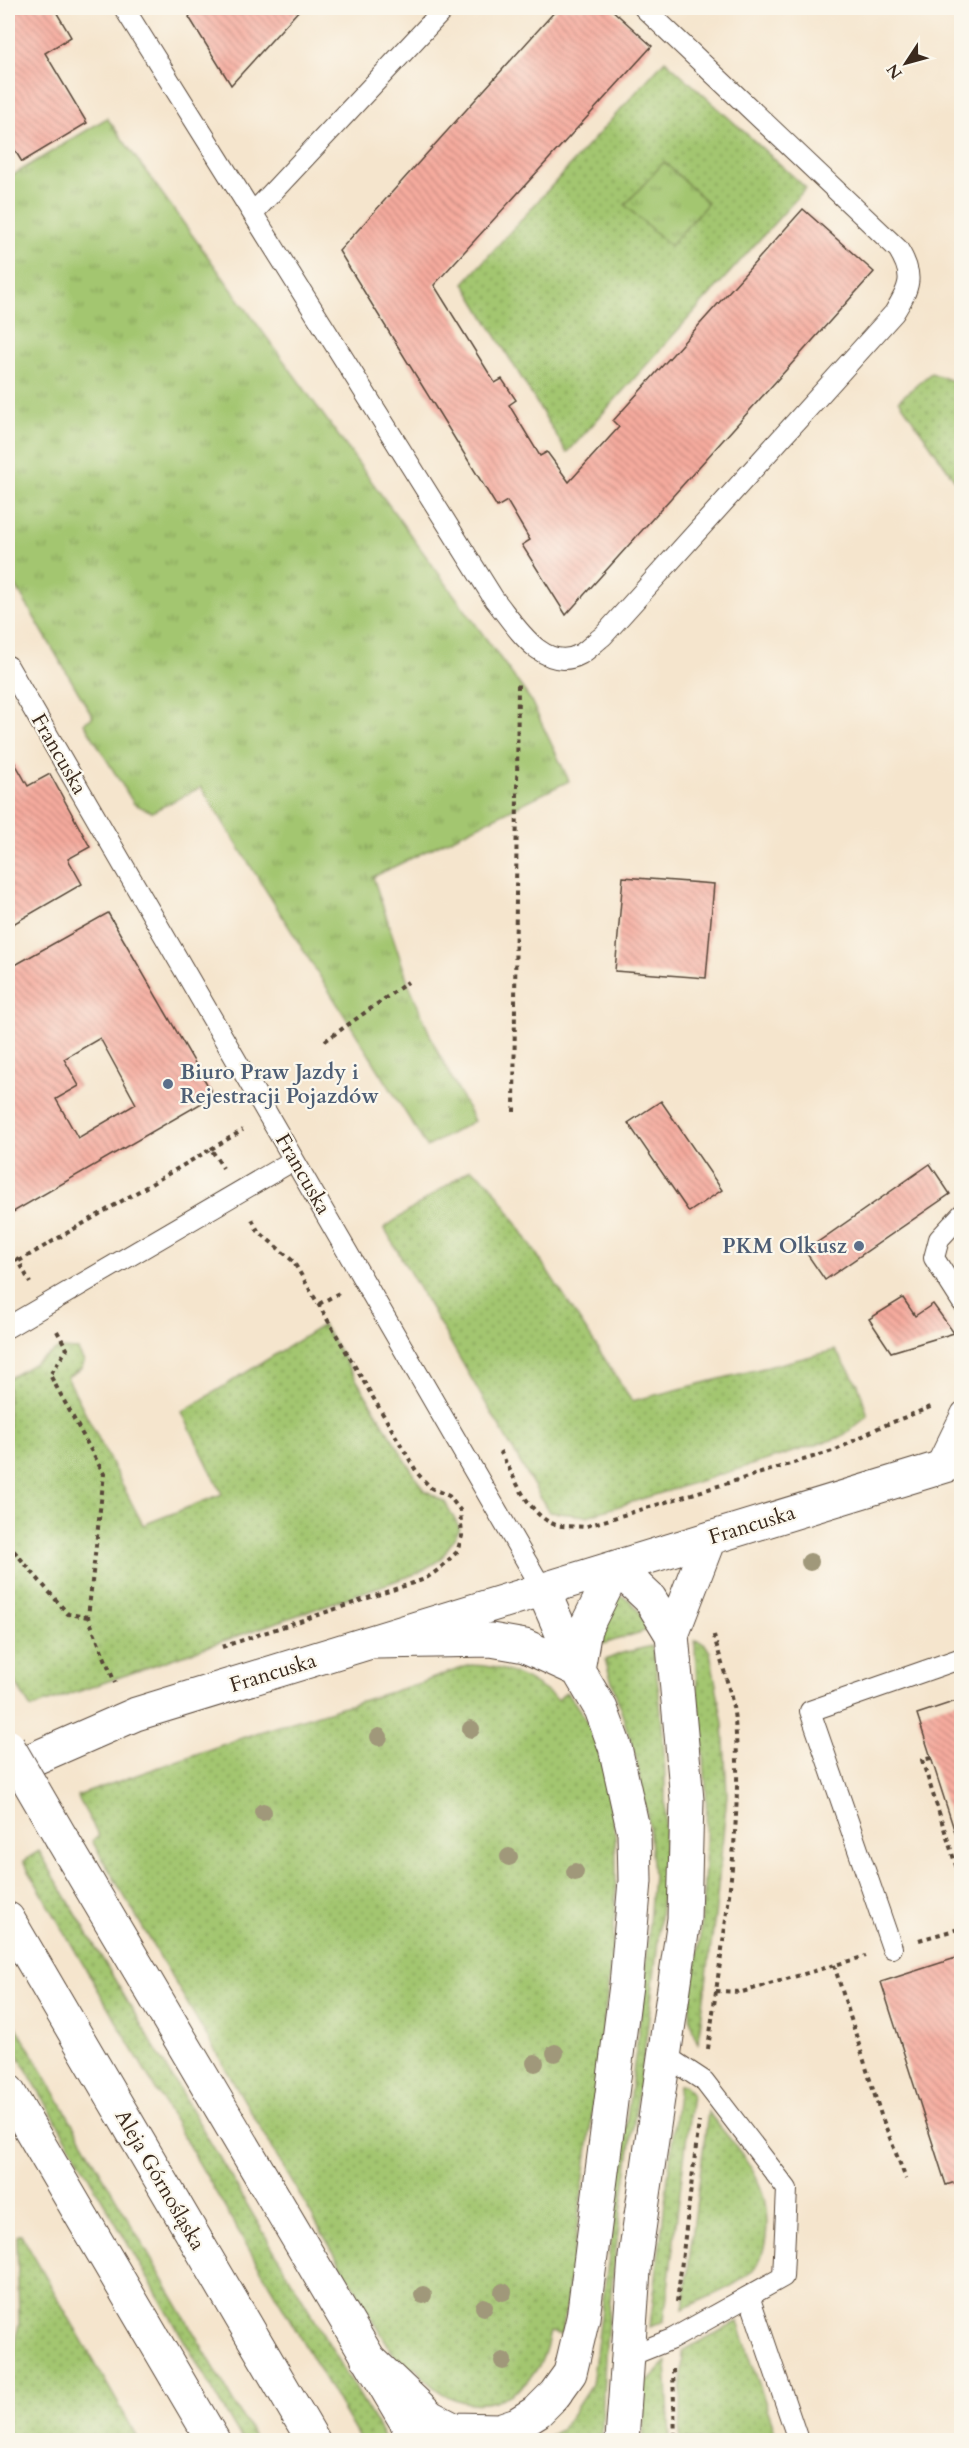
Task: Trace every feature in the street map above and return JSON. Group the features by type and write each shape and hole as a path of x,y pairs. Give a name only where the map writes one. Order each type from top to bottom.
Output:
{"main road":[{"name":"Francuska","path":"8,1770 136,1714 948,1465"},
{"path":"672,1635 709,1539"},
{"path":"578,1670 585,1629 616,1568 650,1599 672,1635 687,1800 684,1919 635,2257 622,2440"},
{"path":"367,2357 430,2418 453,2429 465,2430 499,2430 517,2424 538,2411 555,2394 570,2373 585,2306 626,1985 635,1881 634,1833 615,1747 601,1709 578,1670 543,1590"},
{"path":"377,1641 491,1640 525,1646 578,1670"},
{"path":"8,1746 417,2440"},
{"name":"Aleja Górnośląska","path":"8,1919 313,2440"},
{"path":"8,2091 213,2440"}],"lane":[{"path":"124,8 494,599 534,648 557,659 580,655 603,636 894,314 909,289 908,265 898,249 644,8"},
{"path":"253,213 445,8"},
{"name":"Francuska","path":"8,666 543,1590"},
{"path":"8,1327 294,1160"},
{"path":"962,1214 939,1239 934,1258 962,1302"},
{"path":"948,1465 962,1412"},
{"path":"891,1948 810,1711 962,1658"},
{"path":"627,2357 672,2339 783,2277 787,2189 704,2081 663,2054"},
{"path":"749,2295 798,2440"}],"path":[{"path":"514,1112 518,682"},
{"path":"325,1041 408,982"},
{"path":"19,1261 270,1115"},
{"path":"212,1149 258,1231 293,1261 418,1474 431,1488 449,1496 460,1510 462,1536 457,1552 424,1579 215,1650"},
{"path":"8,1253 19,1261 67,1348 50,1375 104,1474 88,1617 115,1683"},
{"path":"498,1449 533,1508 544,1519 556,1525 584,1527 836,1450 878,1428 941,1404"},
{"path":"8,1544 68,1614 88,1617"},
{"path":"104,1688 126,1679"},
{"path":"931,1758 922,1760 962,1884"},
{"path":"716,1991 742,1992 962,1928"},
{"path":"834,1965 881,2115 906,2179"}],"green space":[{"path":"665,60 806,188 567,453 464,283"},
{"path":"107,118 530,699 569,781 373,877 408,982 433,1042 474,1121 427,1147 201,787 152,812 134,804 84,723 93,717 8,573 8,178"},
{"path":"664,162 708,203 670,246 625,205"},
{"path":"931,373 961,384 961,489 899,400"},
{"path":"471,1169 491,1184 632,1401 835,1350 858,1384 868,1416 841,1437 587,1516 549,1512 384,1228"},
{"path":"323,1325 423,1489 445,1502 460,1529 441,1559 418,1573 31,1708 8,1671 8,1379 58,1349 78,1350 84,1362 82,1368 67,1377 143,1525 222,1494 182,1412"},
{"path":"620,1596 634,1604 648,1630 603,1644 608,1612"},
{"path":"695,1640 704,1643 710,1652 723,1723 727,1794 716,1908 698,2043 690,2018 690,2004 699,1949 706,1808"},
{"path":"652,1646 664,1746 665,1845 658,1944 617,2242 606,2341 602,2440 542,2440 562,2429 592,2384 641,2012 653,1876 649,1825 635,1755 605,1660 622,1653"},
{"path":"470,1665 495,1668 517,1675 538,1685 558,1700 566,1692 591,1729 606,1774 614,1823 616,1876 609,1981 562,2335 550,2332 546,2350 538,2367 525,2383 510,2395 494,2401 477,2403 460,2401 443,2394 429,2383 416,2367 405,2374 92,1841 99,1836 77,1796 253,1734 417,1684"},
{"path":"39,1851 386,2440 360,2440 23,1861"},
{"path":"8,2012 256,2440 242,2440 8,2038"},
{"path":"679,2085 684,2085 692,2094 664,2321 650,2327"},
{"path":"708,2112 752,2169 759,2184 767,2217 766,2237 759,2261 748,2275 731,2286 683,2309"},
{"path":"21,2234 139,2440 8,2440 8,2389 19,2323 17,2236"},
{"path":"738,2322 778,2440 680,2440 683,2350"},
{"path":"666,2362 670,2440 643,2440 645,2384"}],"building":[{"path":"8,8 54,8 71,37 45,53 87,123 22,162 8,139"},
{"path":"195,8 301,8 231,85 189,17"},
{"path":"558,8 610,8 652,46 434,285 495,383 502,379 516,400 509,405 540,456 547,452 569,482 619,427 613,421 803,209 874,272 566,615 522,545 530,540 507,501 497,507 339,251"},
{"path":"15,763 28,786 50,774 90,847 68,859 82,884 8,927 8,767"},
{"path":"623,877 714,884 706,978 615,971"},
{"path":"108,913 214,1096 8,1215 8,969","holes":["100,1038 136,1104 78,1138 56,1099 79,1086 64,1059"]},
{"path":"661,1101 722,1190 689,1212 628,1123"},
{"path":"930,1164 950,1194 825,1280 805,1251"},
{"path":"903,1298 915,1316 933,1304 954,1333 891,1352 869,1319"},
{"path":"962,1699 962,1851 961,1851 917,1714"},
{"path":"962,1956 962,2180 946,2185 881,1982"}],"place":[{"name":"Biuro Praw Jazdy i Rejestracji Pojazdów","path":"168,1084"},
{"name":"PKM Olkusz","path":"859,1246"}]}
